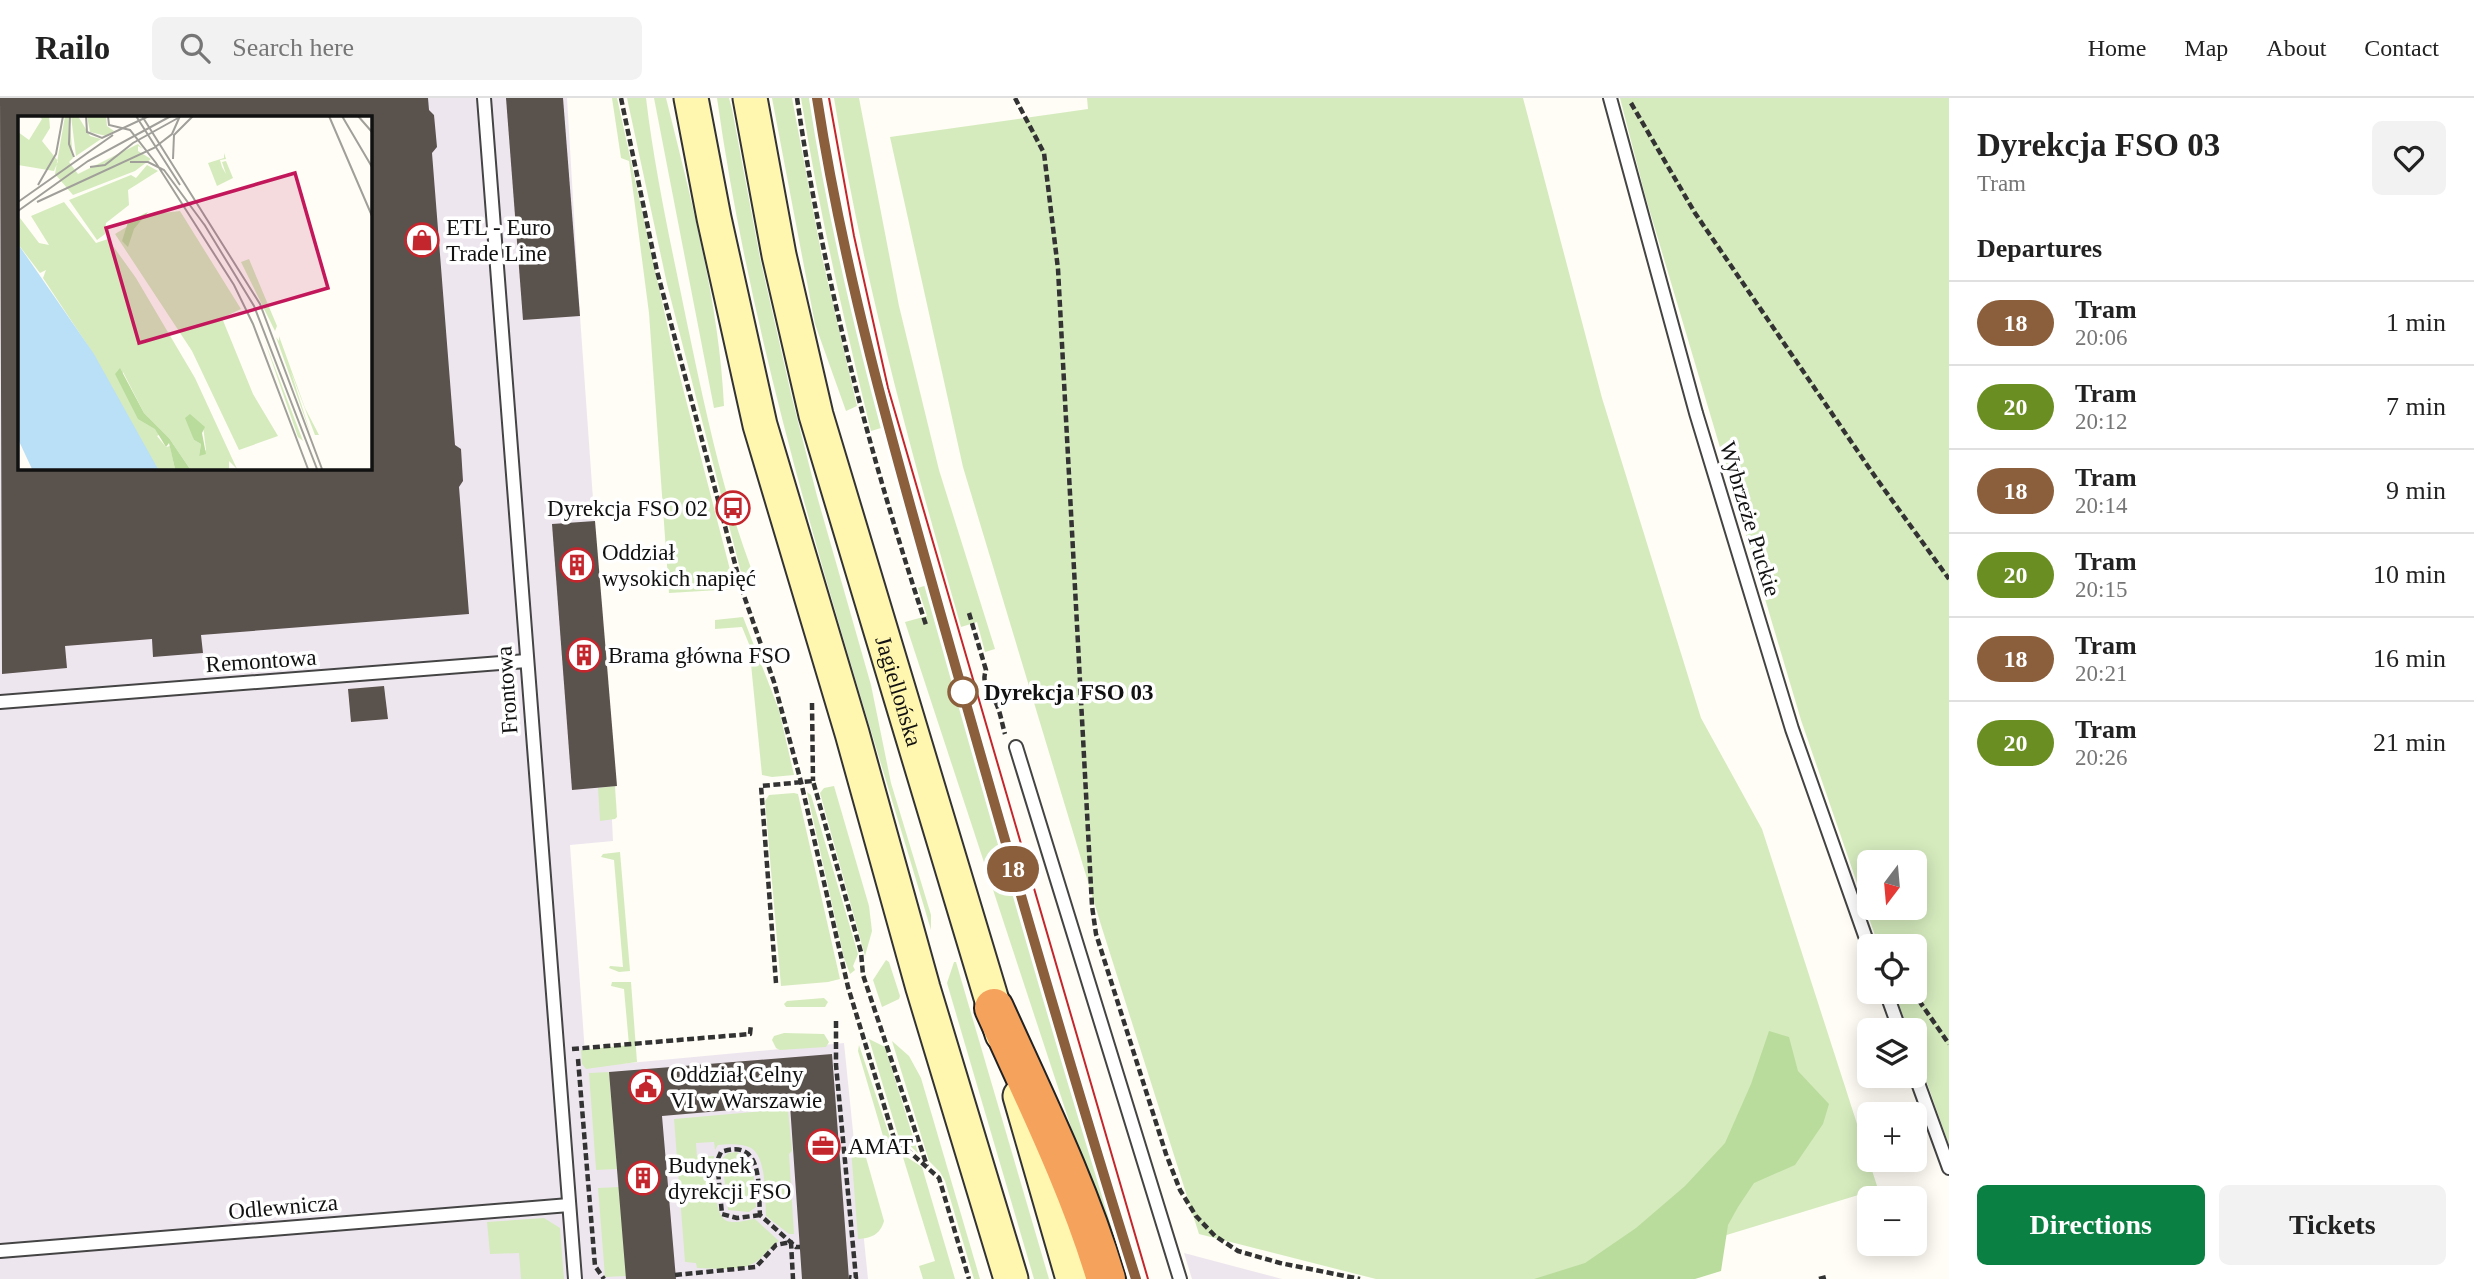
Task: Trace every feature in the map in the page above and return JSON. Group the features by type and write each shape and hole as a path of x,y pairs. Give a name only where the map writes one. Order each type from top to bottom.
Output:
{"highway":[{"path":"994,1008 1092,1232 1106,1279"}],"main road":[{"path":"691,98 714,218 760,425 1011,1279"},
{"name":"Jagiellońska","path":"750,98 779,255 816,415 1073,1279"}],"lane":[{"name":"Frontowa","path":"484,98 575,1279"},
{"name":"Wybrzeże Puckie","path":"1610,98 1696,413 1788,716 1864,934"},
{"name":"Remontowa","path":"0,702 526,661"},
{"path":"1016,747 1181,1279"},
{"path":"1920,1088 1949,1167"},
{"name":"Odlewnicza","path":"0,1251 569,1205"}],"path":[{"path":"621,98 657,271 742,590 774,682 802,782 848,987 894,1139 939,1178 969,1279"},
{"path":"797,98 808,172 870,444 926,625"},
{"path":"1015,98 1044,153 1058,270 1092,906 1096,934 1166,1154 1180,1190 1196,1216 1215,1236 1238,1251 1280,1263 1360,1279"},
{"path":"1628,98 1695,213 1876,478 1949,579"},
{"path":"969,613 986,670 984,676 989,696 995,701 1007,740 1016,747"},
{"path":"812,703 813,781 861,952 863,975 927,1167"},
{"path":"776,983 761,786 813,781"},
{"path":"1921,1004 1949,1044"},
{"path":"836,1021 836,1065 856,1278 849,1277"},
{"path":"557,1050 750,1034 751,1024"},
{"path":"577,1048 595,1266 604,1279"},
{"path":"760,1215 737,1218 722,1214 717,1161 721,1152 733,1148 746,1152 756,1163 760,1215 796,1247 800,1247"},
{"path":"676,1275 756,1268 776,1245 791,1242"},
{"path":"791,1242 793,1279"},
{"path":"846,1245 853,1245"},
{"path":"1819,1279 1827,1277"}],"shaded area":[{"path":"0,98 567,98 604,654 613,841 570,845 586,1067 844,1043 868,1279 0,1279"},
{"path":"1184,1253 1282,1279 1192,1279"}],"green space":[{"path":"612,98 617,98 671,342 735,589 669,593 649,313 629,161 621,158"},
{"path":"627,98 646,98 664,211 709,423 735,522 758,586 745,588 667,284"},
{"path":"654,98 666,98 694,212 710,289 724,406 714,408"},
{"path":"717,98 729,98 732,109 760,258 792,398 871,685 891,783 931,915 931,930 838,621 781,414 734,204"},
{"path":"772,98 792,98 822,257 857,406 846,411 815,324"},
{"path":"801,98 812,98 845,278 881,428 871,431 833,265"},
{"path":"834,98 859,98 899,306 939,470 995,649 985,652 977,622 961,627 924,496 859,232"},
{"path":"1087,98 1523,98 1602,398 1701,718 1762,829 1857,1124 1857,1172 1873,1172 1877,1186 1857,1186 1857,1195 1582,1279 1376,1279 1199,1234 1101,925 963,467 890,137 1088,109"},
{"path":"1620,98 1949,98 1949,1145 1927,1083 1927,1018 1904,1018 1899,1004 1927,1004 1927,934 1875,934 1870,920 1927,920 1927,850 1857,850 1857,883 1801,720 1645,195"},
{"path":"927,585 981,781 1133,1279 1121,1279 905,622 927,616 918,588"},
{"path":"743,617 779,710 794,775 762,775 749,644 742,627 715,629 715,620"},
{"path":"615,786 617,817 600,821 598,788"},
{"path":"834,786 869,906 872,931 865,956 820,793 824,788"},
{"path":"807,792 811,795 858,954 853,966 855,970 850,974 844,958"},
{"path":"798,794 840,979 781,986 765,801 769,795"},
{"path":"620,852 630,971 619,972 609,968 623,967 614,860 601,857 603,854"},
{"path":"886,960 900,996 882,1007 873,980"},
{"path":"954,962 1049,1279 1034,1279 947,983"},
{"path":"612,982 631,982 637,1062 586,1069 582,1064 581,1050 629,1045 624,989 611,986"},
{"path":"824,998 828,1002 825,1007 786,1007 784,1004 787,1001"},
{"path":"1769,1031 1789,1037 1798,1071 1829,1104 1823,1124 1795,1165 1754,1183 1738,1207 1728,1225 1721,1271 1695,1279 1534,1279 1585,1263 1636,1228 1685,1186 1725,1143 1751,1084"},
{"path":"784,1033 824,1034 829,1042 826,1047 780,1050 772,1040 774,1036"},
{"path":"869,1039 885,1047 918,1153 898,1135"},
{"path":"892,1041 909,1056 921,1078 980,1279 974,1279 945,1181 929,1161"},
{"path":"859,1045 892,1143 902,1154 894,1157 888,1153 858,1051"},
{"path":"609,1072 617,1169 596,1170 589,1073"},
{"path":"788,1109 794,1234 789,1234 766,1216 763,1169 751,1148 730,1144 718,1145 715,1150 714,1142 696,1143 697,1157 714,1156 715,1192 722,1218 734,1222 755,1219 779,1241 758,1261 741,1268 697,1268 696,1263 685,1262 674,1119"},
{"path":"863,1147 884,1221 874,1235 858,1239 851,1149"},
{"path":"737,1152 744,1157 754,1176 756,1207 749,1212 728,1210 722,1159 728,1153"},
{"path":"902,1154 922,1167 955,1279 923,1279 919,1266 935,1261"},
{"path":"619,1187 626,1276 605,1277 598,1188"},
{"path":"544,1218 560,1228 564,1279 521,1279 519,1253 490,1254 487,1222"}],"building":[{"path":"0,98 428,98 429,110 434,115 437,147 432,153 455,445 461,449 463,481 459,487 469,614 201,635 203,653 153,657 152,639 65,646 67,668 2,674"},
{"path":"506,98 563,98 580,316 523,320"},
{"path":"595,521 617,786 572,790 552,524"},
{"path":"384,686 388,719 351,722 348,689"},
{"path":"832,1054 849,1279 802,1279 790,1105 662,1116 676,1279 626,1279 609,1072"}],"tram line":[{"path":"817,98 858,306 893,443 1018,885 1136,1279"},
{"name":"18","path":"817,98 843,242 876,386 996,812 1136,1279"},
{"path":"829,98 854,236 888,388 1148,1279"}],"place":[{"name":"ETL - Euro Trade Line","path":"422,240"},
{"name":"Dyrekcja FSO 02","path":"733,508"},
{"name":"Oddział wysokich napięć","path":"577,565"},
{"name":"Brama główna FSO","path":"584,655"},
{"name":"Dyrekcja FSO 03","path":"963,692"},
{"name":"Oddział Celny VI w Warszawie","path":"646,1087"},
{"name":"AMAT","path":"823,1146"},
{"name":"Budynek dyrekcji FSO","path":"643,1178"}]}
